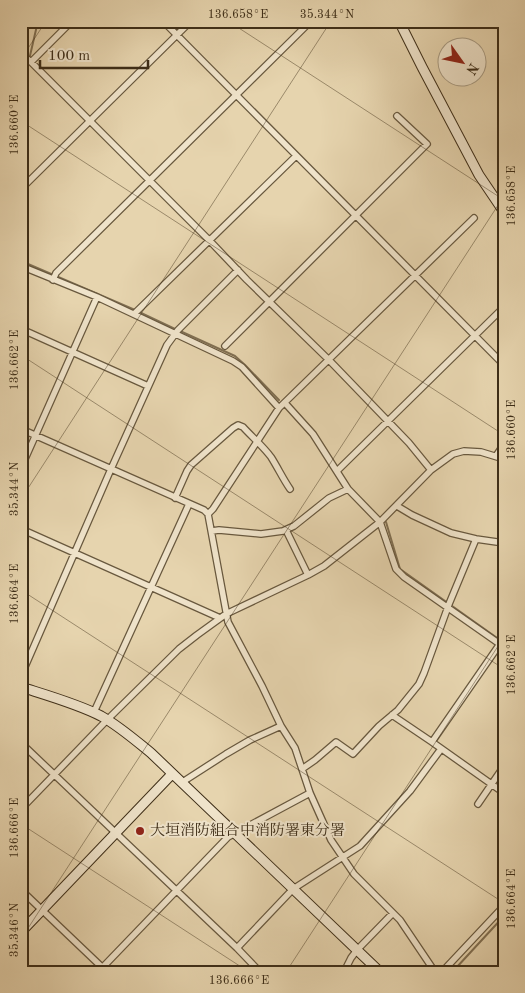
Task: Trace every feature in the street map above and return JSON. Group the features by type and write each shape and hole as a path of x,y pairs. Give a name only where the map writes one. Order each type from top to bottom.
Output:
{"street":[{"path":"32,62 72,21"},
{"path":"163,21 504,365"},
{"path":"21,189 191,21"},
{"path":"53,280 56,273 311,21"},
{"path":"399,21 479,175 504,212"},
{"path":"21,58 26,58 32,62 269,302 329,360 409,443 431,470"},
{"path":"225,346 427,144 397,116"},
{"path":"134,314 296,156"},
{"path":"208,514 279,408 474,218"},
{"path":"21,266 97,297 238,364 279,408"},
{"path":"21,676 167,345 175,333 238,270"},
{"path":"21,468 97,297"},
{"path":"337,471 504,307"},
{"path":"21,329 148,386"},
{"path":"285,403 313,434 348,488 380,522 396,569 404,578 502,645"},
{"path":"176,498 191,466 238,425 243,427 270,456 290,489"},
{"path":"21,429 204,510 208,514 228,622 281,726 295,748 310,793 331,840 354,874 400,920 435,972"},
{"path":"496,456 504,444"},
{"path":"21,809 179,649 220,618 324,566 380,522 431,470 453,454 464,451 481,452 504,459"},
{"path":"212,531 261,534 283,531 294,526 329,498 348,488"},
{"path":"94,712 189,504"},
{"path":"397,506 451,533 504,543"},
{"path":"21,529 220,618"},
{"path":"286,530 308,575"},
{"path":"302,768 315,760 336,742 353,754 379,726 398,710 419,684 447,608 476,539"},
{"path":"432,742 502,645 504,638"},
{"path":"21,687 94,712 130,736 182,782 380,972"},
{"path":"392,715 504,793"},
{"path":"182,782 250,740 281,726"},
{"path":"21,743 260,972"},
{"path":"237,948 293,889 360,846 399,804 441,749"},
{"path":"478,804 504,766"},
{"path":"21,932 172,774"},
{"path":"21,890 104,970 228,837 310,793"},
{"path":"442,972 504,906"},
{"path":"344,972 357,950 394,913"}],"waterway":[{"path":"21,82 29,60 38,21"},
{"path":"21,261 135,310"},
{"path":"139,312 175,329"},
{"path":"180,331 235,356 279,400"},
{"path":"386,522 400,569 500,640"},
{"path":"456,972 456,968 504,916"}],"place":[{"name":"大垣消防組合中消防署東分署","path":"140,831"}]}
